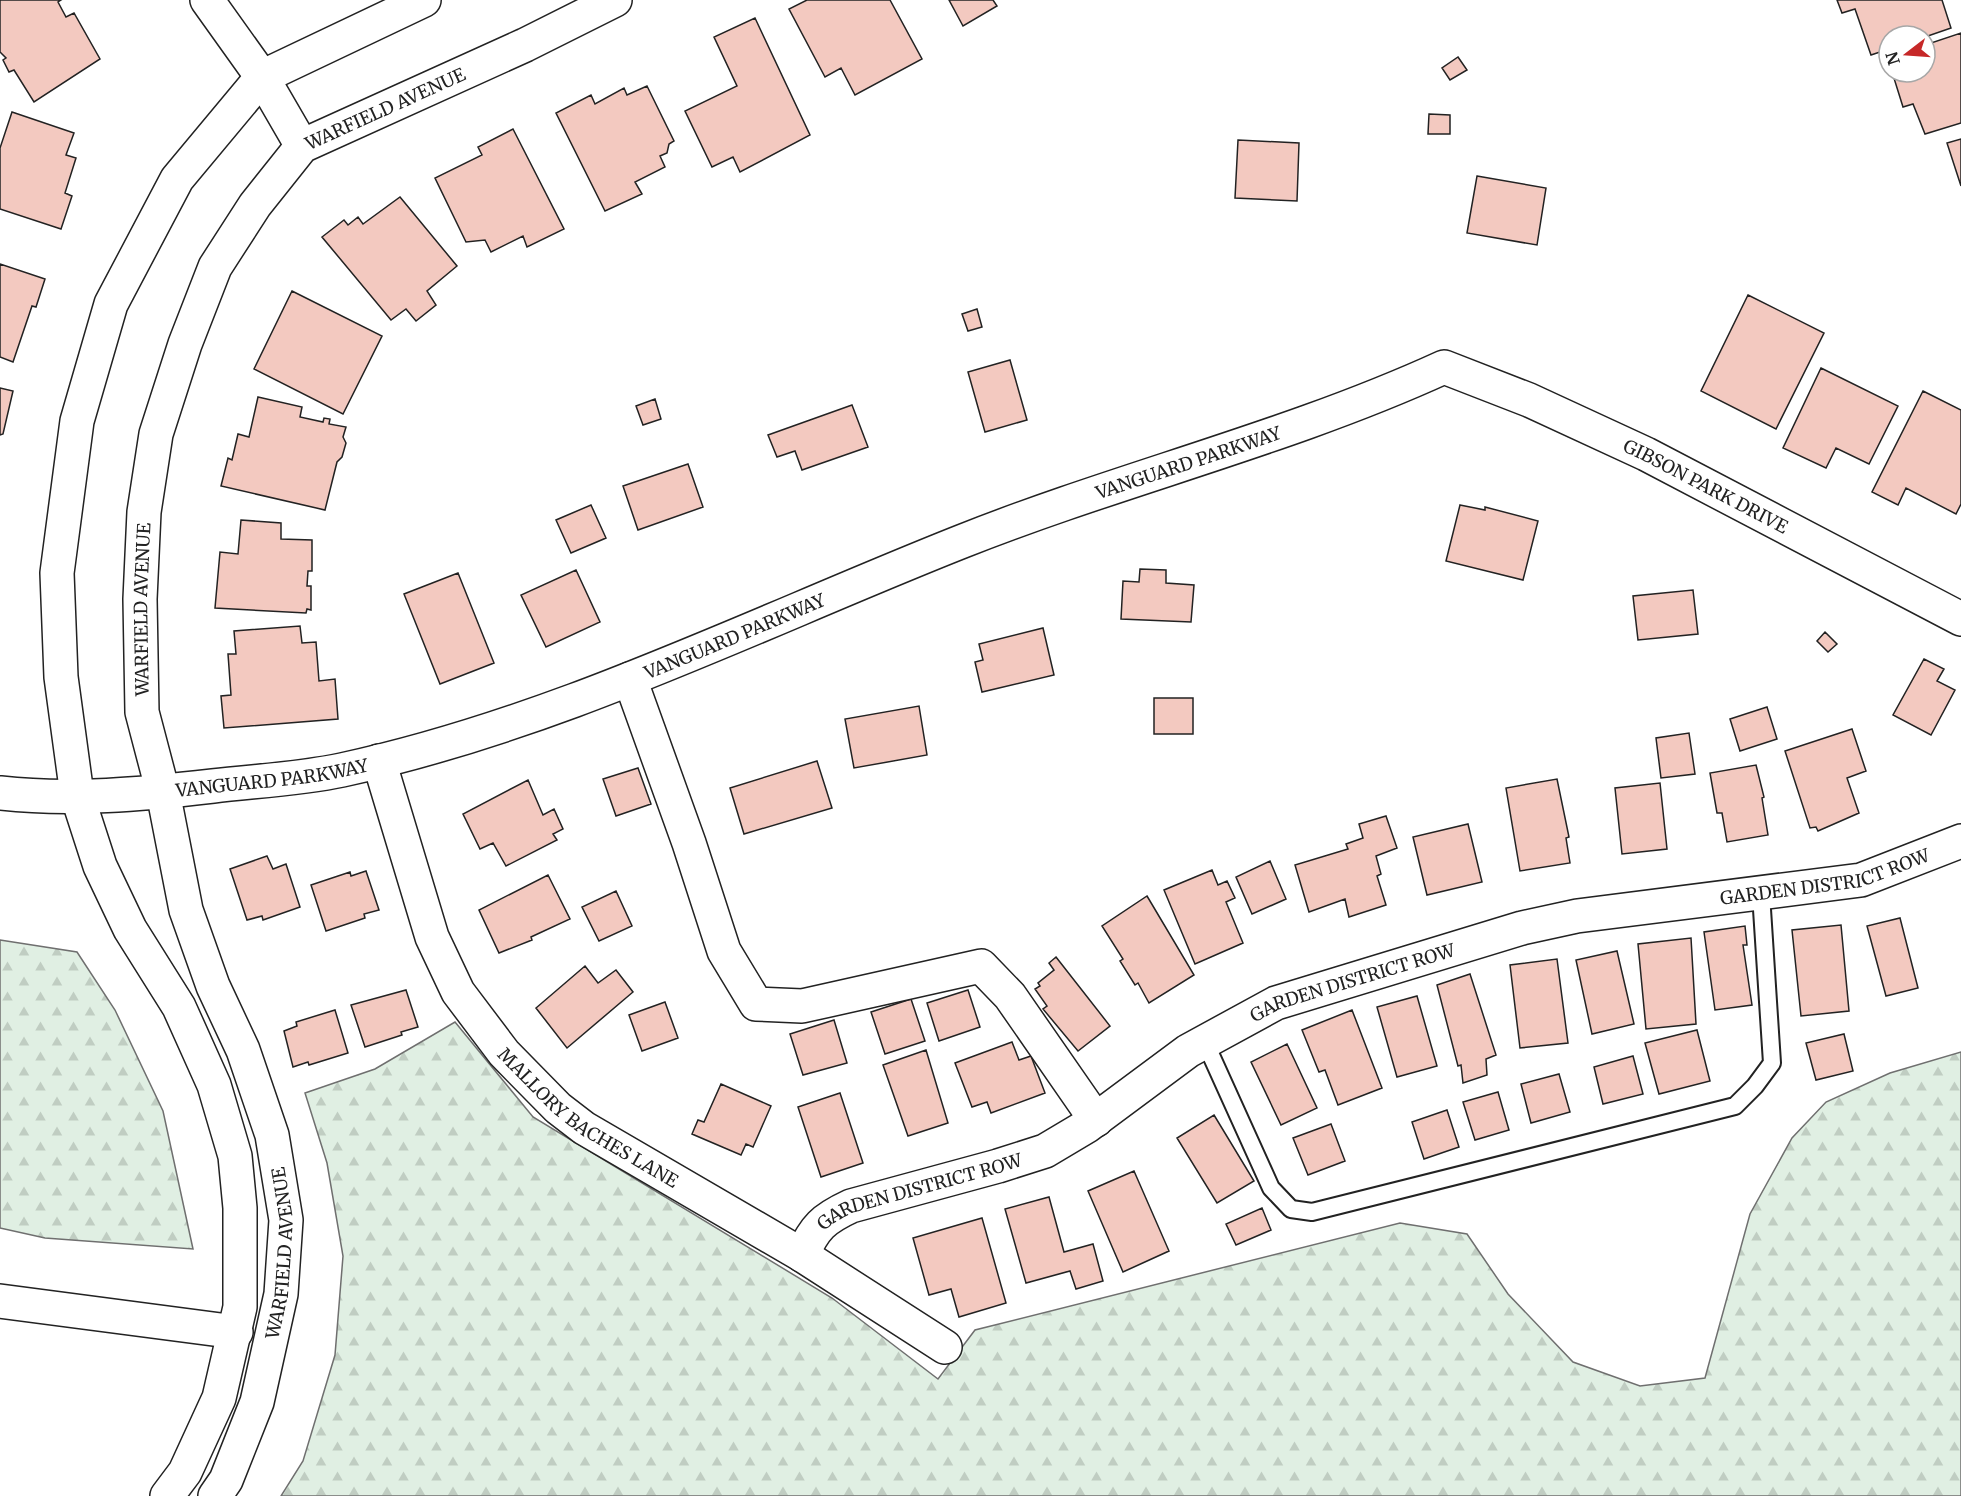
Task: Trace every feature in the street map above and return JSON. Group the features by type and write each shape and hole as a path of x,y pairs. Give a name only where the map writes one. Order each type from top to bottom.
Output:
{"street":[{"path":"207,0 262,77 302,146"},
{"name":"WARFIELD AVENUE","path":"166,1496 185,1472 219,1398 236,1332 240,1307 240,1208 235,1156 214,1085 179,1007 130,929 100,866 77,795 61,677 57,573 77,421 111,304 177,179 262,77 423,0"},
{"name":"WARFIELD AVENUE","path":"215,1496 226,1480 257,1402 281,1294 286,1220 272,1135 243,1050 213,986 186,910 163,792 142,712 140,610 144,512 156,434 184,344 215,267 255,205 302,146 525,45 615,0"},
{"name":"VANGUARD PARKWAY","path":"0,793 28,796 163,792 338,771 458,741 630,679 964,541 1065,503 1376,398 1444,367"},
{"name":"GIBSON PARK DRIVE","path":"1444,367 1529,400 1646,454 1961,619"},
{"path":"630,679 689,843 724,951 756,1004 802,1006 981,966 1010,996 1096,1120"},
{"name":"MALLORY BACHES LANE","path":"379,761 432,936 458,992 504,1053 558,1108 584,1128 802,1255 945,1347"},
{"name":"GARDEN DISTRICT ROW","path":"802,1255 815,1229 832,1215 851,1206 1035,1154 1096,1120 1188,1051 1276,1003 1522,928 1577,916 1862,880 1961,841"},
{"path":"0,1301 236,1332"}],"lane":[{"path":"1205,1042 1271,1188 1291,1209 1312,1212 1735,1106 1755,1086 1772,1063 1761,894"}],"green space":[{"path":"0,940 77,952 115,1010 163,1111 193,1249 45,1238 0,1228"},
{"path":"455,1022 533,1117 832,1298 938,1379 975,1330 1400,1223 1467,1234 1508,1294 1573,1362 1640,1386 1705,1378 1750,1214 1792,1138 1826,1102 1890,1073 1961,1052 1961,1496 281,1496 303,1461 335,1355 343,1256 327,1163 305,1093 375,1069"}],"building":[{"path":"0,0 61,0 58,2 66,17 74,13 100,59 34,102 14,70 9,72 3,60 6,58 0,52"},
{"path":"807,0 890,0 922,59 855,95 841,68 825,77 789,9"},
{"path":"949,0 993,0 997,6 963,26"},
{"path":"1837,0 1942,0 1951,28 1937,33 1937,24 1877,24 1877,53 1871,55 1855,9 1842,13"},
{"path":"755,18 810,135 740,172 733,157 712,167 685,111 737,86 714,37"},
{"path":"1961,33 1961,123 1925,134 1913,104 1903,107 1896,84 1937,84 1937,41"},
{"path":"1458,57 1467,70 1450,80 1442,68"},
{"path":"647,86 674,141 669,144 667,153 660,156 665,167 635,182 642,194 605,211 556,113 591,95 595,104 624,88 627,95"},
{"path":"12,112 74,133 66,155 76,158 65,193 72,196 61,229 0,209 0,148"},
{"path":"1429,114 1450,115 1450,134 1428,134"},
{"path":"513,129 564,229 527,247 523,236 491,252 485,240 466,242 435,178 482,155 478,147"},
{"path":"1961,139 1961,186 1947,143"},
{"path":"1238,140 1299,143 1297,201 1235,198"},
{"path":"1477,176 1546,188 1537,245 1467,233"},
{"path":"400,197 457,266 427,291 436,305 416,321 406,309 391,320 322,237 344,220 348,225 358,217 363,224"},
{"path":"0,264 45,279 36,307 32,306 13,362 0,357"},
{"path":"292,291 382,336 343,414 254,369"},
{"path":"1748,295 1824,333 1776,429 1701,391"},
{"path":"977,309 982,327 968,331 962,314"},
{"path":"1010,360 1027,420 985,432 968,372"},
{"path":"1821,368 1898,406 1869,464 1836,448 1826,468 1783,448"},
{"path":"0,388 13,391 3,434 0,435"},
{"path":"1923,391 1961,410 1961,504 1956,514 1906,488 1898,505 1872,492"},
{"path":"258,397 302,407 300,417 323,422 324,418 330,419 329,424 346,427 343,437 346,443 342,457 337,462 325,510 221,486 228,458 232,460 238,434 249,437"},
{"path":"655,399 661,419 643,425 636,406"},
{"path":"852,405 868,447 802,470 795,451 777,457 768,435"},
{"path":"688,464 703,507 638,530 623,486"},
{"path":"591,505 606,538 571,553 556,520"},
{"path":"1460,505 1485,510 1485,507 1538,521 1523,580 1446,561"},
{"path":"241,520 281,523 281,539 312,540 312,571 308,571 307,586 311,586 311,610 307,609 306,613 215,608 220,552 238,554"},
{"path":"1140,569 1166,570 1166,583 1194,585 1191,622 1121,619 1123,581 1139,582"},
{"path":"576,570 600,622 546,647 521,595"},
{"path":"458,573 494,663 440,684 404,594"},
{"path":"1693,590 1698,634 1638,640 1633,596"},
{"path":"300,626 302,643 316,642 319,681 335,679 338,719 224,728 221,696 231,695 228,654 236,654 234,631"},
{"path":"1043,628 1054,675 982,692 975,662 983,660 979,644"},
{"path":"1825,632 1837,644 1828,652 1817,641"},
{"path":"1924,659 1944,669 1937,681 1955,690 1931,735 1893,715"},
{"path":"1154,698 1193,698 1193,734 1154,734"},
{"path":"919,706 927,755 854,768 845,719"},
{"path":"1767,707 1777,739 1740,751 1730,719"},
{"path":"1852,729 1866,771 1847,778 1859,813 1818,831 1816,827 1810,828 1785,751"},
{"path":"1689,733 1695,774 1661,778 1656,738"},
{"path":"817,761 832,808 744,834 730,788"},
{"path":"1756,765 1764,797 1762,798 1768,835 1727,842 1722,813 1717,813 1710,773"},
{"path":"638,768 651,804 616,816 603,779"},
{"path":"1557,779 1569,837 1566,838 1570,863 1520,871 1506,788"},
{"path":"528,780 543,815 554,809 563,829 553,834 557,840 506,866 493,843 480,849 463,814"},
{"path":"1660,783 1667,849 1622,854 1615,788"},
{"path":"1386,816 1397,848 1376,856 1381,874 1377,876 1386,905 1349,917 1345,899 1309,912 1295,865 1348,849 1346,844 1363,838 1359,824"},
{"path":"1468,824 1482,882 1427,895 1413,837"},
{"path":"267,856 273,869 286,864 300,907 263,920 262,916 247,920 230,869"},
{"path":"1270,861 1286,899 1252,914 1236,877"},
{"path":"1212,870 1218,885 1227,881 1235,898 1226,902 1243,943 1195,964 1164,890"},
{"path":"366,871 379,910 364,914 365,918 326,931 311,885 350,872 351,876"},
{"path":"548,875 570,919 531,937 532,940 499,953 479,910"},
{"path":"616,891 632,926 599,941 582,907"},
{"path":"1147,896 1194,975 1149,1003 1138,983 1135,985 1120,961 1123,959 1102,926"},
{"path":"1900,918 1918,988 1886,996 1867,926"},
{"path":"1841,925 1849,1011 1801,1016 1792,930"},
{"path":"1745,926 1747,945 1743,945 1752,1005 1715,1010 1704,932"},
{"path":"1691,938 1696,1024 1646,1029 1638,944"},
{"path":"1617,951 1634,1024 1592,1034 1576,960"},
{"path":"1056,957 1110,1026 1078,1051 1043,1009 1047,1006 1035,989 1040,986 1038,983 1054,970 1049,963"},
{"path":"1557,959 1568,1043 1520,1048 1510,965"},
{"path":"585,966 598,983 616,970 633,992 567,1048 536,1008"},
{"path":"1470,974 1496,1055 1486,1059 1487,1075 1463,1083 1461,1065 1458,1066 1437,985"},
{"path":"406,990 418,1027 401,1032 402,1035 365,1047 351,1005"},
{"path":"968,990 980,1027 939,1041 927,1003"},
{"path":"1417,996 1437,1066 1397,1077 1377,1007"},
{"path":"911,999 925,1041 885,1054 871,1012"},
{"path":"665,1002 678,1038 642,1051 629,1015"},
{"path":"335,1010 348,1053 309,1065 308,1062 293,1067 284,1031 297,1026 296,1022"},
{"path":"1352,1010 1382,1088 1338,1105 1325,1070 1319,1072 1302,1030"},
{"path":"834,1020 847,1063 803,1075 790,1034"},
{"path":"1697,1030 1710,1081 1659,1094 1645,1043"},
{"path":"1844,1034 1853,1071 1816,1080 1806,1043"},
{"path":"1012,1042 1019,1060 1031,1056 1045,1093 991,1113 987,1102 972,1107 955,1063"},
{"path":"1287,1044 1317,1108 1281,1125 1251,1062"},
{"path":"926,1050 948,1123 908,1136 883,1065"},
{"path":"1633,1056 1643,1094 1603,1104 1594,1067"},
{"path":"1559,1074 1570,1112 1531,1123 1521,1084"},
{"path":"721,1084 771,1106 753,1147 746,1144 741,1155 692,1134 698,1120 704,1122"},
{"path":"1498,1092 1509,1130 1475,1140 1463,1102"},
{"path":"840,1093 863,1163 821,1177 798,1107"},
{"path":"1447,1110 1459,1147 1424,1159 1412,1122"},
{"path":"1214,1115 1254,1181 1217,1203 1177,1138"},
{"path":"1331,1124 1345,1161 1308,1175 1293,1138"},
{"path":"1134,1171 1169,1251 1123,1272 1088,1191"},
{"path":"1049,1197 1064,1252 1093,1244 1103,1281 1076,1289 1070,1271 1026,1283 1005,1209"},
{"path":"1262,1208 1271,1230 1236,1245 1226,1224"},
{"path":"982,1218 1006,1303 959,1317 951,1289 929,1295 913,1238"}]}
